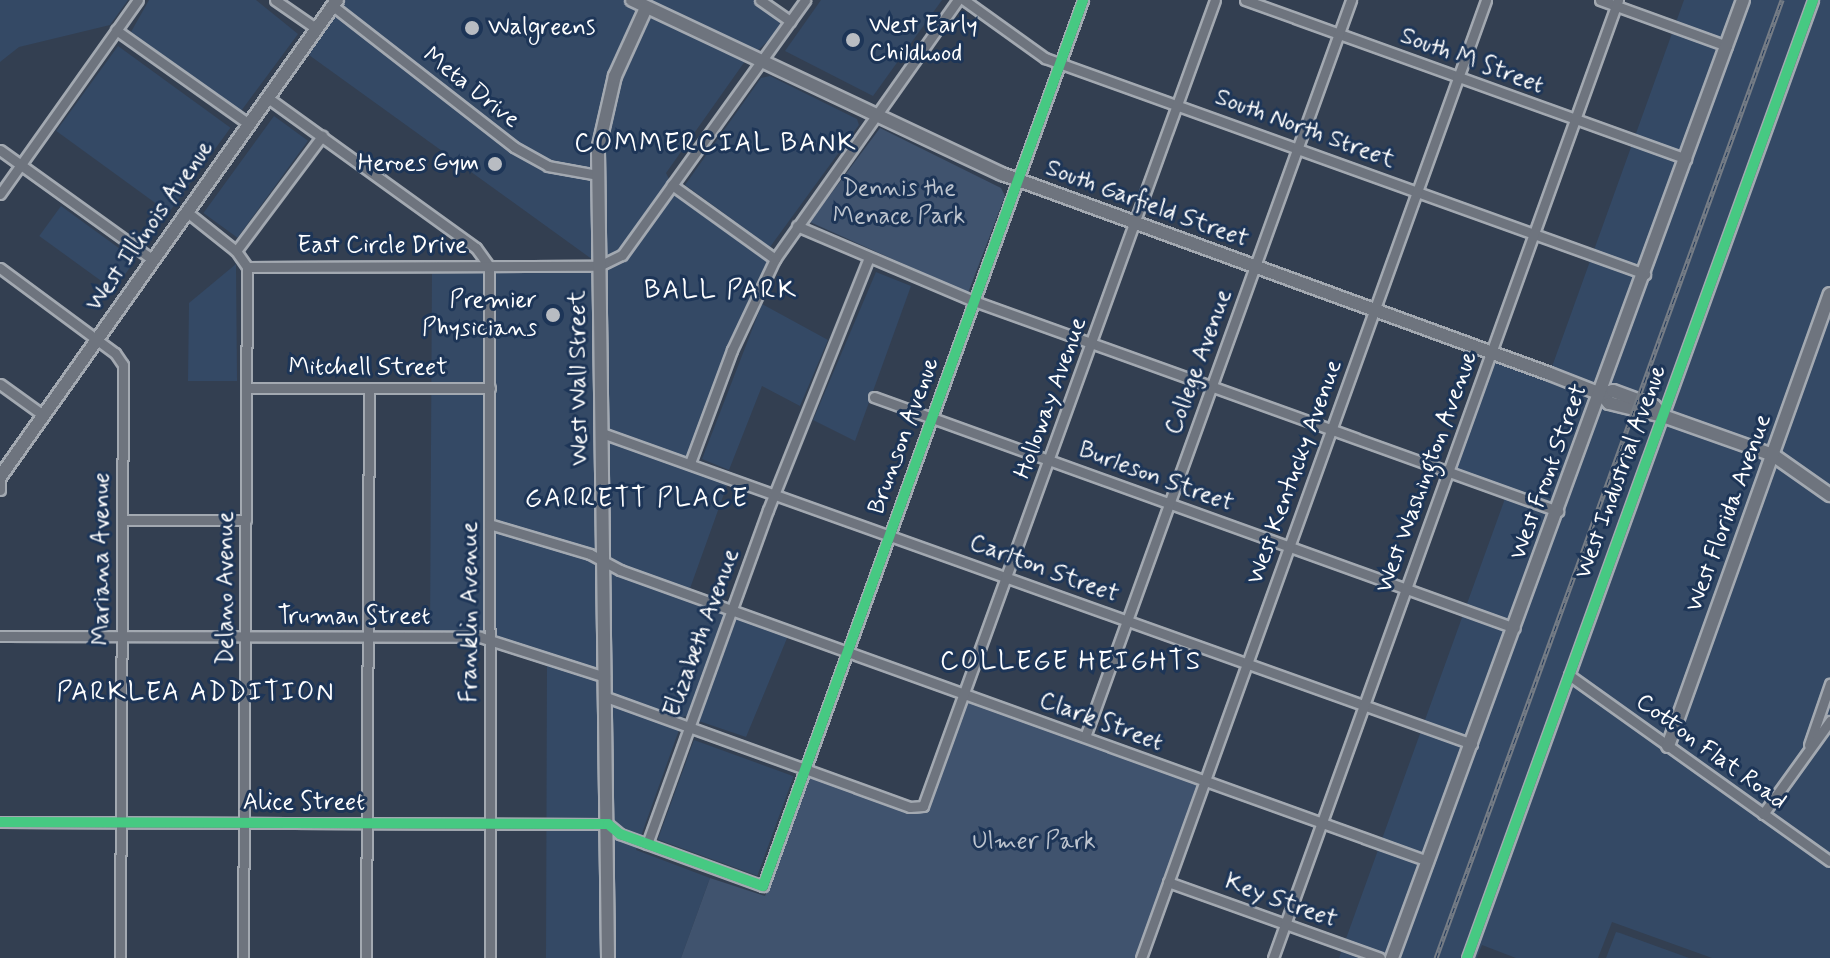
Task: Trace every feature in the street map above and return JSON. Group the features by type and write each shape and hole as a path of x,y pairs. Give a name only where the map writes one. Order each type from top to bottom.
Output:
{"main road":[{"name":"South Garfield Street","path":"632,0 649,4 1018,180 1601,394 1609,403 1663,416 1773,455 1830,495"},
{"name":"West Front Street","path":"1392,958 1743,0"},
{"name":"West Illinois Avenue","path":"0,477 335,3"},
{"name":"West Wall Street","path":"608,958 598,175 603,115 649,4"},
{"name":"West Florida Avenue","path":"1668,746 1826,318 1830,294"}],"street":[{"path":"0,194 138,0"},
{"path":"275,0 317,29"},
{"path":"760,0 790,21"},
{"path":"599,266 622,255 805,0"},
{"path":"690,463 732,350 775,259 961,0"},
{"name":"South North Street","path":"961,0 1045,58 1645,274"},
{"name":"Brunson Avenue","path":"647,844 763,886 1083,0"},
{"name":"Holloway Avenue","path":"806,768 921,807 965,695 1215,0"},
{"name":"South M Street","path":"1245,0 1686,159"},
{"name":"College Avenue","path":"1085,737 1351,0"},
{"name":"West Kentucky Avenue","path":"1141,958 1486,0"},
{"path":"1600,0 1617,3 1727,46"},
{"name":"West Industrial Avenue","path":"1467,958 1813,0"},
{"name":"Meta Drive","path":"335,3 514,147 548,166 598,175"},
{"name":"West Washington Avenue","path":"1273,958 1617,3"},
{"path":"116,30 249,124"},
{"path":"268,98 476,248 489,266"},
{"path":"236,251 322,136"},
{"path":"0,150 153,260"},
{"path":"672,185 775,259"},
{"path":"187,212 236,251 247,267"},
{"path":"797,226 974,301 1558,511"},
{"name":"Elizabeth Avenue","path":"647,844 775,493 869,258"},
{"name":"Franklin Avenue","path":"489,266 490,958"},
{"name":"East Circle Drive","path":"247,267 599,266"},
{"name":"Delano Avenue","path":"243,958 247,267"},
{"name":"Mariana Avenue","path":"0,268 96,340 123,365 120,958"},
{"path":"0,384 43,415"},
{"name":"Mitchell Street","path":"246,388 490,388"},
{"path":"366,958 369,388"},
{"name":"Burleson Street","path":"874,397 1515,628"},
{"name":"Carlton Street","path":"602,433 1472,744"},
{"path":"0,477 0,490"},
{"path":"123,520 246,520"},
{"name":"Clark Street","path":"489,524 603,561 1428,861"},
{"name":"Truman Street","path":"0,636 490,640 605,677"},
{"name":"Cotton Flat Road","path":"1569,675 1830,861"},
{"path":"1805,756 1830,684"},
{"path":"606,697 806,768"},
{"path":"1763,814 1830,721"},
{"name":"Alice Street","path":"0,822 608,824"},
{"path":"608,824 647,844"},
{"name":"Key Street","path":"1168,882 1380,958"}],"shaded area":[{"path":"0,0 128,0 110,25 19,47 0,62"},
{"path":"149,0 256,0 298,34 241,111 131,32"},
{"path":"338,0 761,0 790,21 743,64 666,173 672,185 774,258 691,462 730,477 688,594 790,631 746,737 684,716 636,850 710,878 681,958 546,958 547,659 491,638 430,638 432,265 600,265 302,50"},
{"name":"West Early Childhood","path":"821,0 942,0 873,96 785,51"},
{"path":"1684,0 1830,0 1830,958 1712,958 1612,922 1598,958 1516,958 1482,945 1477,958 1339,958 1507,493 1449,471 1491,354 1549,375"},
{"path":"118,46 230,128 169,213 56,131"},
{"path":"770,76 857,119 859,125 770,247 685,185 761,78"},
{"path":"274,116 308,141 237,238 203,213"},
{"path":"61,206 135,260 114,290 39,236"},
{"path":"236,264 237,381 188,381 189,303"},
{"path":"876,272 911,286 855,441 813,420"},
{"path":"762,304 828,340 800,406 762,386 729,470 702,459"},
{"path":"694,740 794,776 757,876 658,840"},
{"path":"1616,932 1620,933 1689,958 1606,958"}],"green space":[{"name":"Dennis the Menace Park","path":"880,128 1001,188 1005,196 968,293 810,222"},
{"name":"Ulmer Park","path":"966,696 1202,781 1138,958 681,958 710,878 765,896 808,771 920,809"}],"railway":[{"path":"1436,958 1782,0"}],"cycle path":[{"path":"0,822 608,824 620,834 763,886 1083,0"},
{"path":"1467,958 1813,0"}],"place":[{"name":"Walgreens","path":"472,28"},
{"name":"West Early Childhood","path":"853,40"},
{"name":"Heroes Gym","path":"495,164"},
{"name":"Premier Physicians","path":"553,315"}],"district":[{"name":"COMMERCIAL BANK","path":"716,145"},
{"name":"BALL PARK","path":"721,292"},
{"name":"GARRETT PLACE","path":"637,500"},
{"name":"COLLEGE HEIGHTS","path":"1071,663"},
{"name":"PARKLEA ADDITION","path":"196,694"}]}
